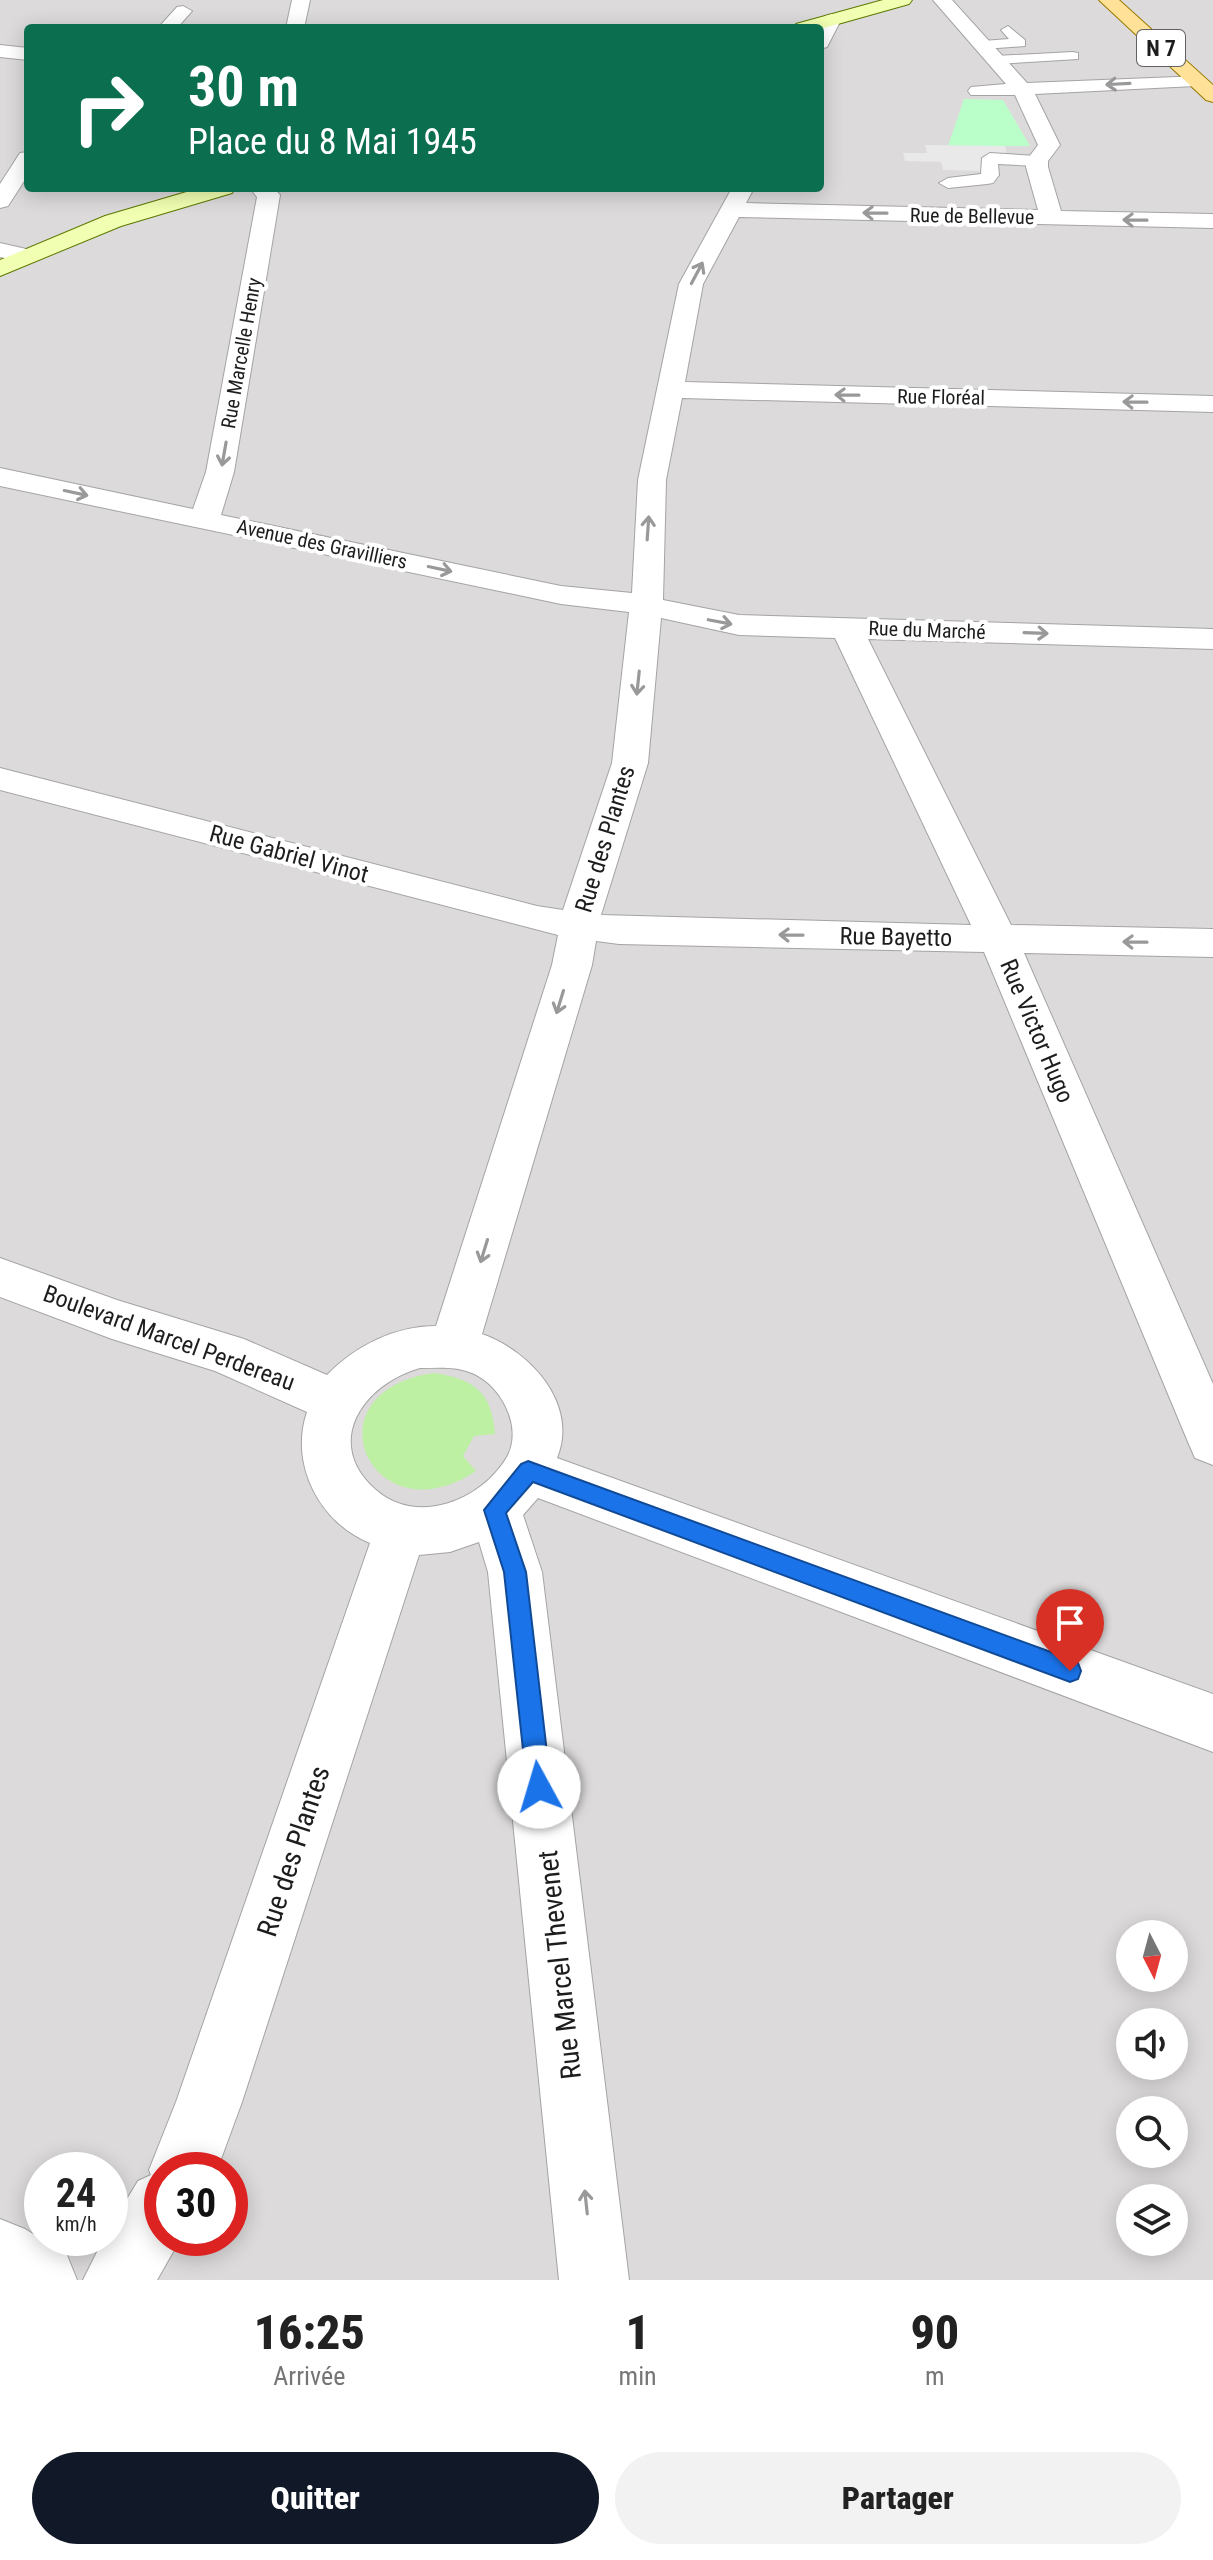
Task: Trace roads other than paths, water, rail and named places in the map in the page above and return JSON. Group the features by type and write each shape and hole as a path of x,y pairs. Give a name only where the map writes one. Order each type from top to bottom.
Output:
{"main road":[{"path":"818,24 903,0"},
{"name":"N 7","path":"1108,0 1213,96"},
{"path":"1172,33 1196,54"},
{"path":"0,269 113,221 211,192"}],"street":[{"path":"296,24 301,0"},
{"path":"942,0 1022,89 1049,145 1037,161 1052,218"},
{"path":"171,24 183,11"},
{"path":"824,35 832,20"},
{"path":"0,51 24,54"},
{"path":"978,91 1195,80"},
{"path":"0,201 24,164"},
{"name":"Rue Marcelle Henry","path":"205,519 220,472 269,195 266,192"},
{"name":"Rue de Bellevue","path":"738,199 1052,218 1213,221"},
{"name":"Rue des Plantes","path":"454,1347 572,965 578,927 630,763 649,577 647,548 652,480 669,390 691,284 738,199"},
{"path":"0,250 27,256"},
{"name":"Rue Floréal","path":"669,390 1213,404"},
{"name":"Avenue des Gravilliers","path":"0,477 561,595 644,605"},
{"name":"Rue du Marché","path":"644,605 739,625 1213,639"},
{"name":"Rue Victor Hugo","path":"846,627 998,939 1213,1442"},
{"name":"Rue Gabriel Vinot","path":"0,779 537,919 578,927"},
{"name":"Rue Bayetto","path":"578,927 619,931 1213,943"},
{"name":"Boulevard Marcel Perdereau","path":"0,1277 112,1319 227,1354 337,1402"},
{"path":"420,1347 454,1347 483,1355 495,1362 507,1370 525,1391 535,1416 536,1443 511,1490 466,1524 434,1532 402,1531 373,1520 349,1503 332,1481 325,1454 326,1428 337,1402 358,1375 386,1357 420,1347"},
{"path":"511,1490 1213,1723"},
{"name":"Rue Marcel Thevenet","path":"511,1490 515,1572 594,2280"},
{"name":"Rue des Plantes","path":"190,2152 384,1575 402,1531"},
{"path":"118,2280 144,2236"},
{"path":"0,2254 42,2280"}],"lane":[{"path":"989,52 1020,43 1008,30"},
{"path":"989,52 1073,56"},
{"path":"948,183 987,179 990,175 990,158 1037,161"}]}
